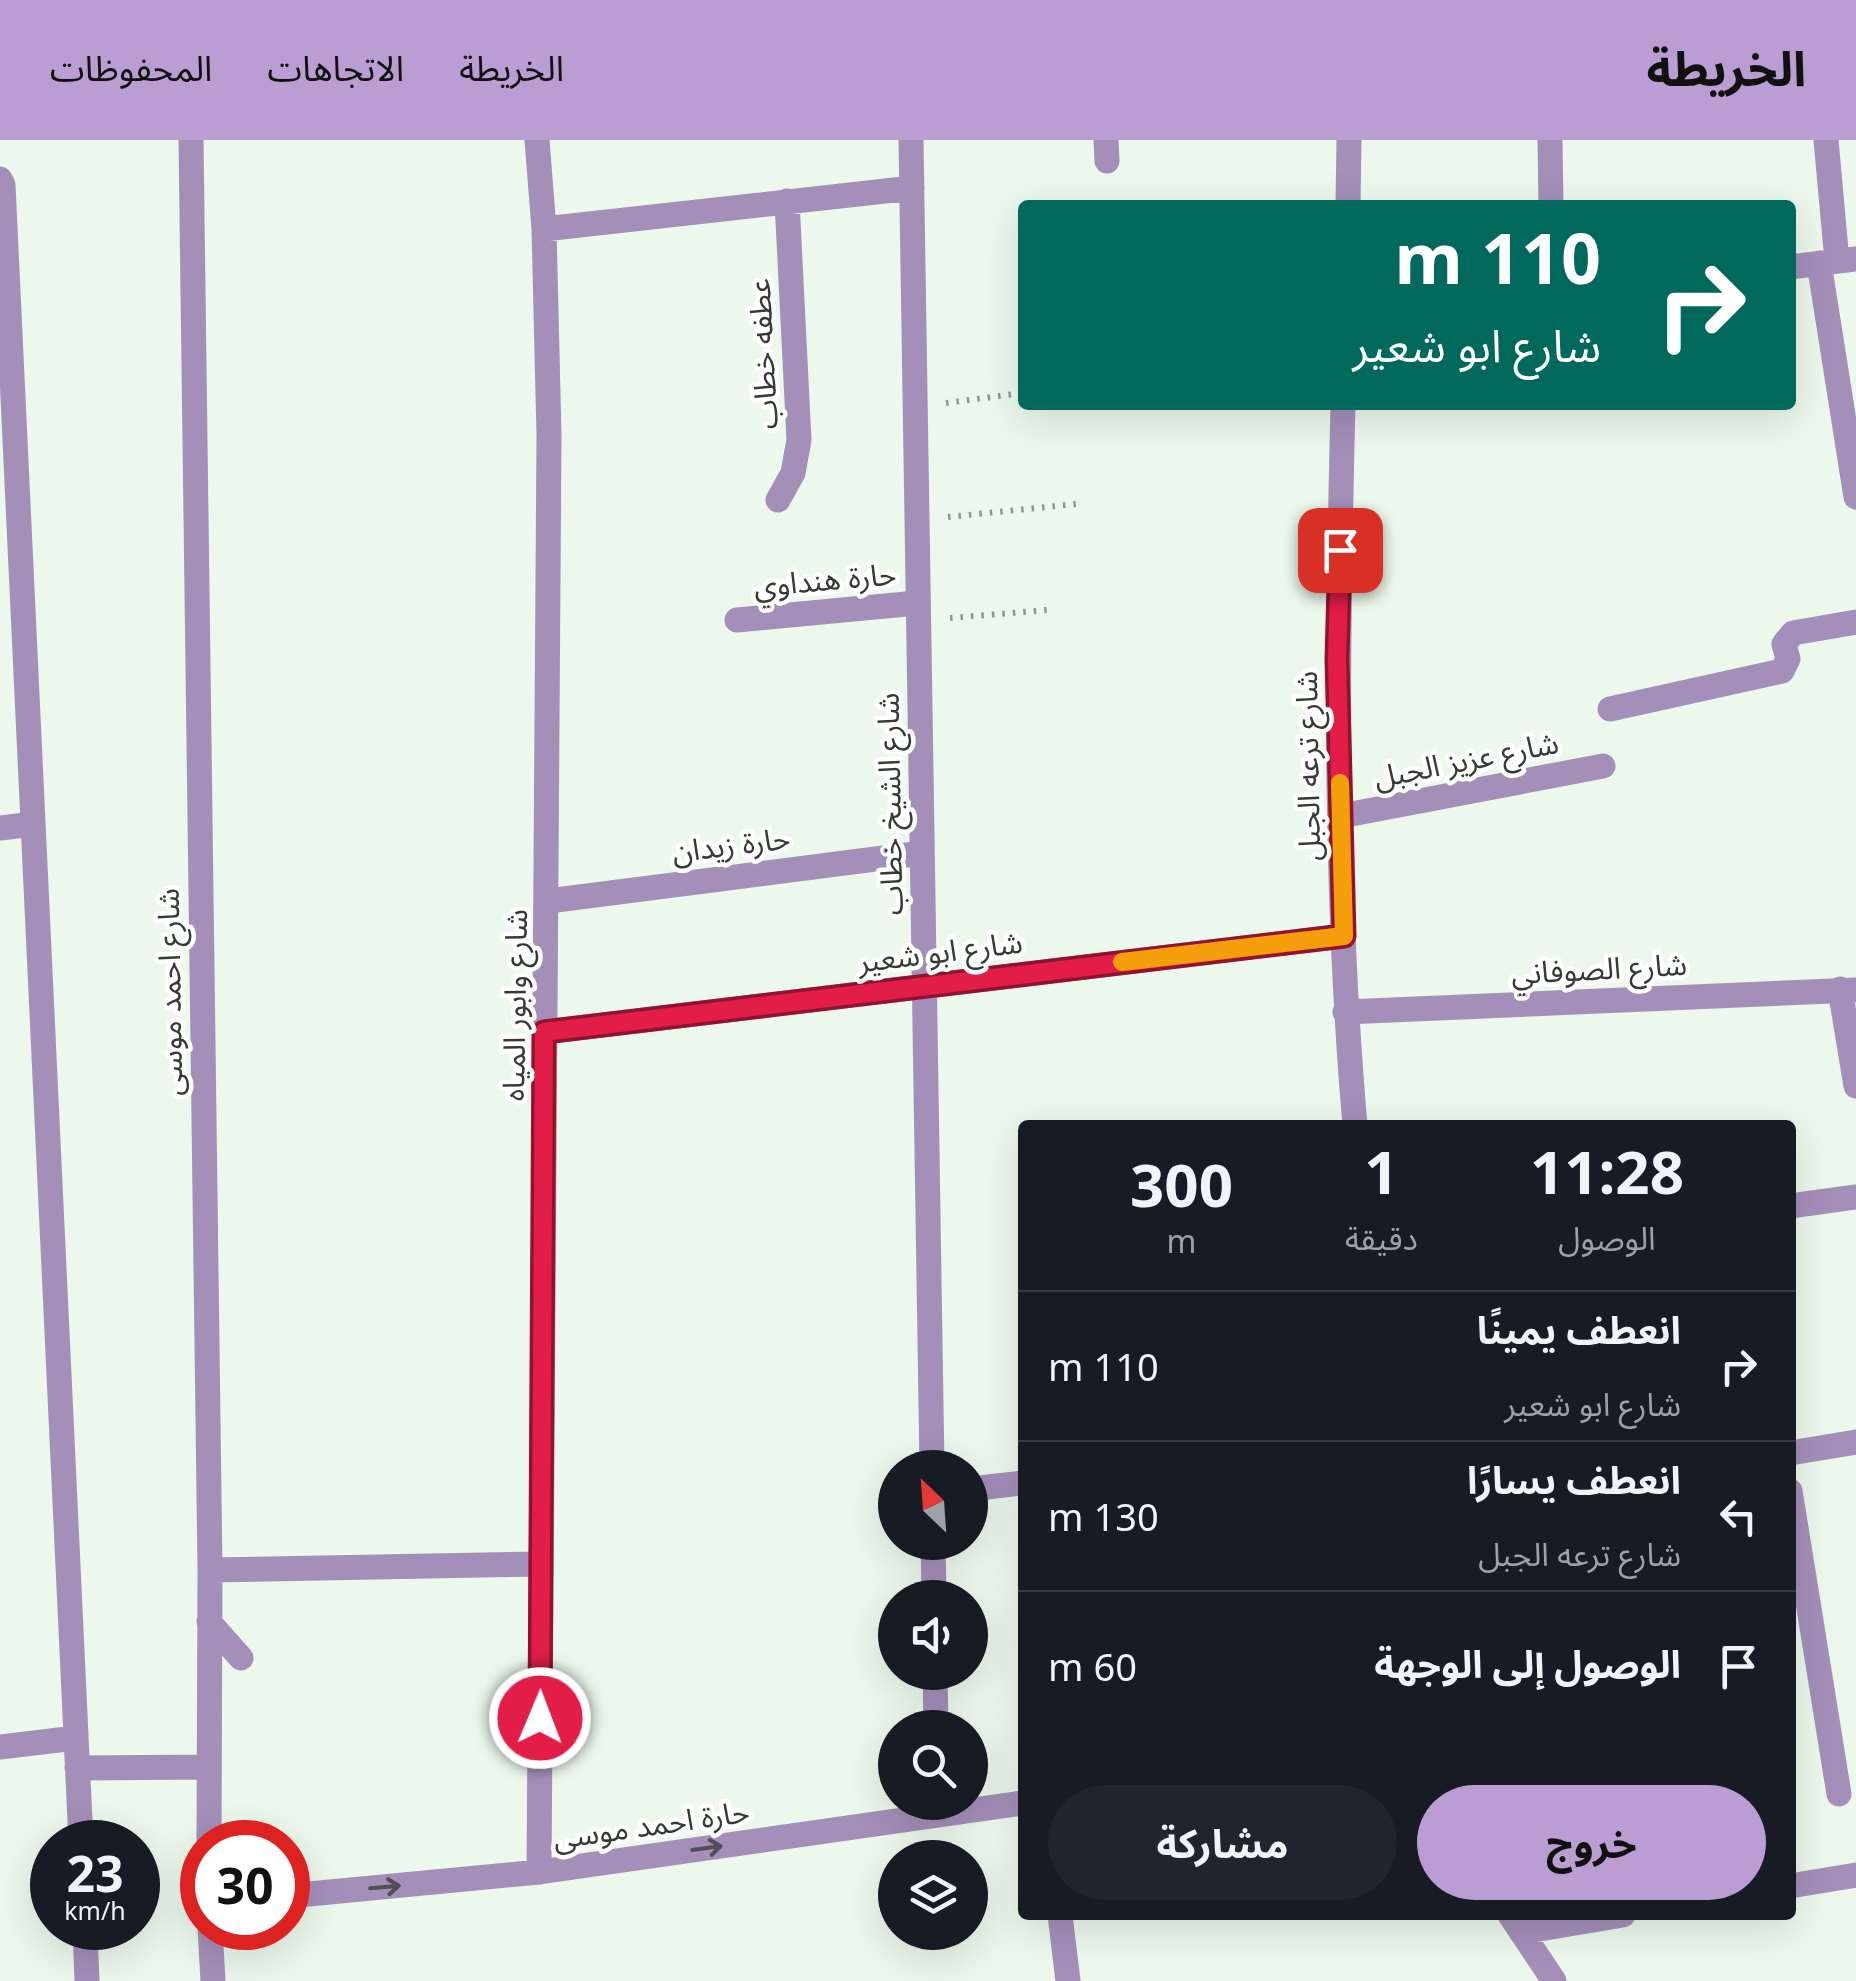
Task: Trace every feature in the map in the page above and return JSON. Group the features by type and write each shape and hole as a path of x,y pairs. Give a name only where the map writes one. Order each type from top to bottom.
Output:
{"street":[{"name":"شارع احمد موسى","path":"191,140 210,1570 209,1820"},
{"name":"شارع وابور المياه","path":"537,140 544,230 549,435 539,1872"},
{"name":"شارع الشيخ خطاب","path":"911,140 932,1450"},
{"path":"1348,200 1349,140"},
{"path":"1550,140 1550,200"},
{"path":"1826,140 1856,496"},
{"path":"0,178 80,1820"},
{"path":"544,230 912,188"},
{"name":"عطفه خطاب","path":"778,500 794,473 799,440 788,201"},
{"path":"1796,266 1837,261"},
{"name":"شارع ترعه الجبل","path":"1343,410 1337,659 1345,1012 1355,1120"},
{"name":"حارة هنداوي","path":"738,620 918,612"},
{"path":"1610,709 1782,671 1788,659 1784,644 1793,633 1856,622"},
{"name":"شارع عزيز الجبل","path":"1340,816 1603,766"},
{"path":"0,828 32,824"},
{"name":"حارة زيدان","path":"548,901 922,852"},
{"name":"شارع ابو شعير","path":"544,1032 1344,936"},
{"path":"1848,990 1856,1086"},
{"name":"شارع الصوفاني","path":"1345,1012 1848,990"},
{"path":"1796,1205 1856,1198"},
{"path":"1796,1452 1856,1442"},
{"path":"988,1487 1018,1483"},
{"path":"1796,1528 1840,1794"},
{"path":"210,1570 542,1564"},
{"path":"209,1622 241,1658"},
{"path":"0,1747 75,1738"},
{"path":"77,1768 209,1767"},
{"name":"حارة احمد موسى","path":"988,1806 1018,1804"},
{"name":"حارة احمد موسى","path":"310,1894 539,1872 878,1818"},
{"path":"1796,1885 1856,1875"},
{"path":"1061,1920 1068,1981"},
{"path":"1554,1981 1516,1924 1563,1920"},
{"path":"86,1950 87,1981"},
{"path":"211,1950 213,1981"}],"path":[{"path":"915,408 1018,394"},
{"path":"917,520 1076,504"},
{"path":"918,612 1048,610"}],"slow traffic":[{"path":"1122,962 1344,936 1340,783"}],"route":[{"path":"540,1718 544,1032 1344,936 1337,659 1340,550"}]}
